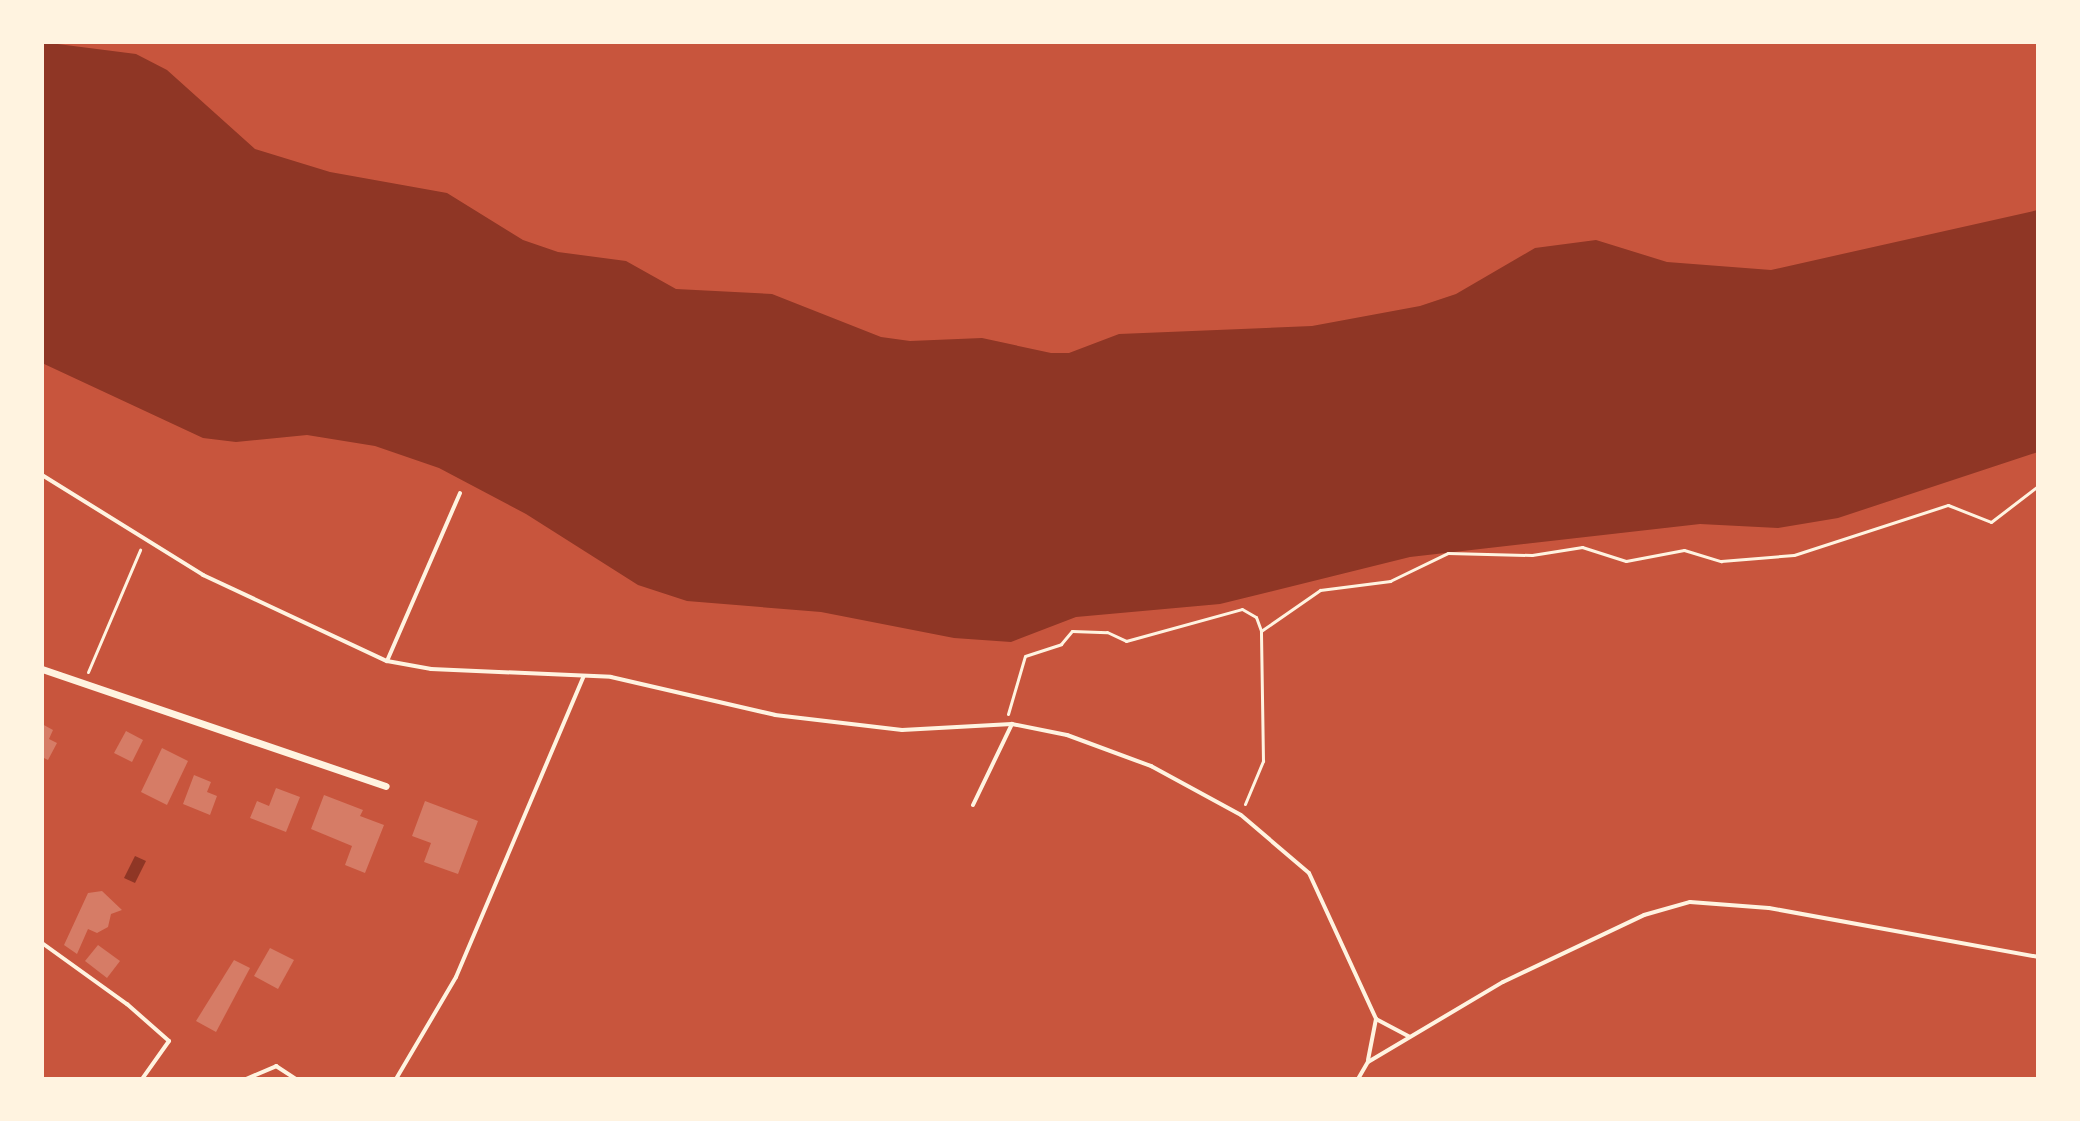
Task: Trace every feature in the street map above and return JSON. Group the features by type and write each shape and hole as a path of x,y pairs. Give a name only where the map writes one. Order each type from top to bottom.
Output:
{"street":[{"path":"42,669 386,786"}],"lane":[{"path":"42,475 147,536 203,575 387,661 431,669 611,677 775,715 902,730 1012,724 1067,735 1151,766 1241,815 1309,873 1376,1019 1368,1062 1358,1079"},
{"path":"387,661 460,493"},
{"path":"396,1079 456,977 584,676"},
{"path":"973,805 1012,724"},
{"path":"1368,1062 1517,975 1644,915 1690,902 1769,908 2038,957"},
{"path":"42,943 127,1004 169,1041 142,1079"},
{"path":"1376,1019 1410,1037"},
{"path":"246,1079 276,1066 296,1079"}],"path":[{"path":"1261,631 1320,590 1390,581 1448,553 1532,555 1582,547 1626,561 1684,550 1721,561 1794,555 1948,505 1991,522 2038,486"},
{"path":"84,683 147,536"},
{"path":"1004,725 1025,656 1061,644 1072,631 1107,632 1126,641 1242,609 1256,617 1261,631 1263,761 1241,815"}],"shaded area":[{"path":"42,42 136,54 167,70 255,149 330,172 447,193 523,240 558,252 626,261 676,289 772,294 881,337 910,341 982,338 1051,353 1069,353 1119,334 1312,326 1420,306 1456,294 1535,248 1596,240 1667,262 1771,270 2038,210 2038,452 1838,518 1778,528 1700,524 1410,557 1220,604 1076,617 1011,642 954,638 821,612 687,601 638,585 526,514 439,468 375,446 307,435 236,442 203,438 42,363"},
{"path":"135,856 146,861 135,883 124,878"}],"building":[{"path":"42,724 53,730 49,739 57,743 48,760 42,757"},
{"path":"126,731 143,740 132,762 114,753"},
{"path":"162,748 188,761 167,805 141,792"},
{"path":"194,775 211,782 207,792 217,796 210,815 183,804"},
{"path":"276,788 300,797 286,832 250,818 257,801 269,806"},
{"path":"324,795 363,810 360,816 384,825 365,873 345,865 352,846 311,829"},
{"path":"425,801 478,821 458,874 424,862 431,843 412,836"},
{"path":"102,891 122,910 111,914 108,927 97,933 88,929 77,954 64,945 88,893"},
{"path":"98,945 120,961 107,978 85,961"},
{"path":"270,948 294,960 278,989 254,976"},
{"path":"234,960 250,968 216,1032 196,1021"}]}
